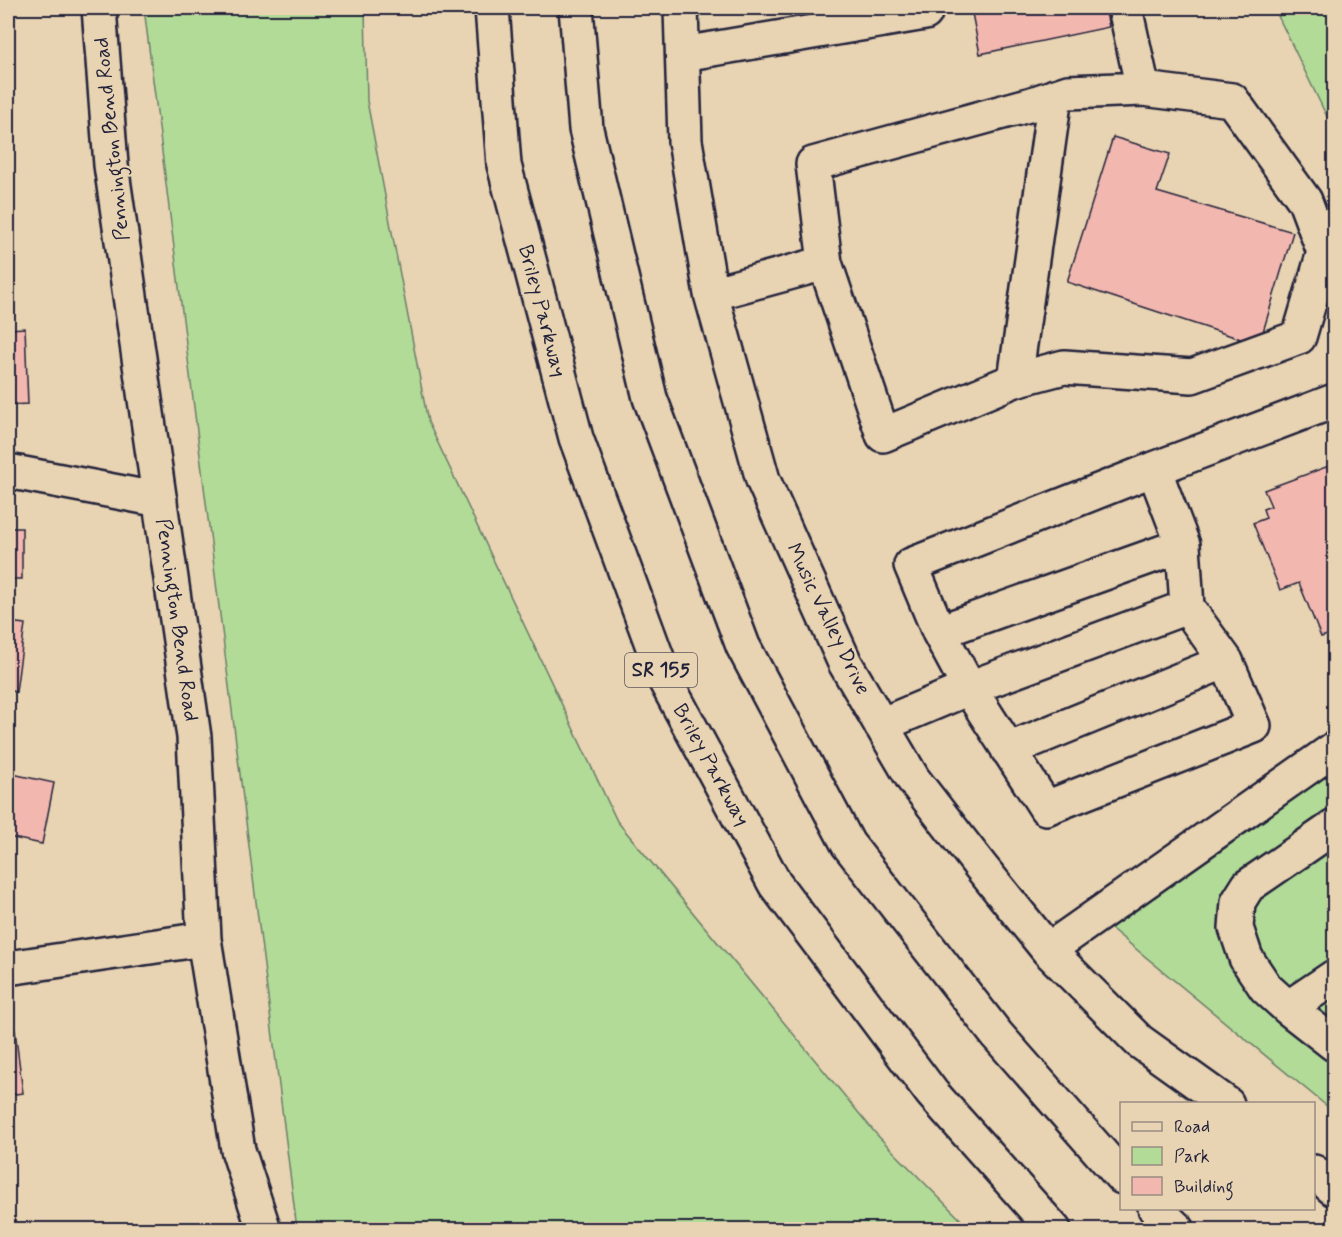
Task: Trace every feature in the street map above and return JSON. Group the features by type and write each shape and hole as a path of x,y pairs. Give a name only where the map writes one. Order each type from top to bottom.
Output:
{"main road":[{"name":"Pennington Bend Road","path":"99,8 111,165 194,737 204,939 238,1150 264,1230"},
{"name":"Briley Parkway","path":"492,8 504,165 576,438 666,682 776,884 932,1093 1054,1230"},
{"path":"576,8 586,129 650,398 743,646 848,844 997,1035 1120,1175"},
{"name":"Music Valley Drive","path":"681,8 685,141 711,294 764,480 845,663 914,779 1048,950 1139,1041 1224,1102"},
{"path":"683,54 925,14 923,8"},
{"path":"1125,8 1143,90"},
{"path":"1143,90 1233,100 1305,201 1324,252 1299,337 1192,376 1064,367 1015,380 883,435 825,263 813,164 1054,96 1068,92 1143,90"},
{"path":"1015,380 1054,96"},
{"path":"711,294 825,263"},
{"path":"1154,469 1183,545 1187,607 1226,662 1254,726 1046,808 969,688 939,632 911,565 1154,469 1335,402"},
{"path":"8,471 160,500"},
{"path":"939,632 1183,545"},
{"path":"881,725 969,688 1187,607"},
{"path":"1008,750 1226,662"},
{"path":"1048,950 1335,749"},
{"path":"1335,827 1248,886 1238,902 1236,928 1246,958 1266,988 1335,1044"},
{"path":"8,968 204,939"},
{"path":"1288,1008 1335,977"},
{"path":"1315,1173 1335,1189"},
{"path":"1156,1210 1178,1230"}],"green space":[{"path":"144,8 365,8 367,101 428,422 617,821 877,1135 970,1229 297,1229"},
{"path":"1314,8 1334,8 1334,131 1278,16"},
{"path":"1334,749 1334,1112 1096,916"}],"building":[{"path":"971,8 1105,8 1109,27 980,54"},
{"path":"1113,137 1170,154 1157,192 1293,232 1259,345 1067,282"},
{"path":"25,328 28,404 8,405 8,329"},
{"path":"1334,464 1334,633 1321,637 1299,583 1280,590 1253,523 1266,518 1263,509 1271,506 1264,490"},
{"path":"8,528 22,528 22,579 8,579"},
{"path":"8,622 25,624 16,692 8,690"},
{"path":"8,773 54,783 42,844 8,837"},
{"path":"15,1030 23,1093 8,1095 8,1031"}]}
